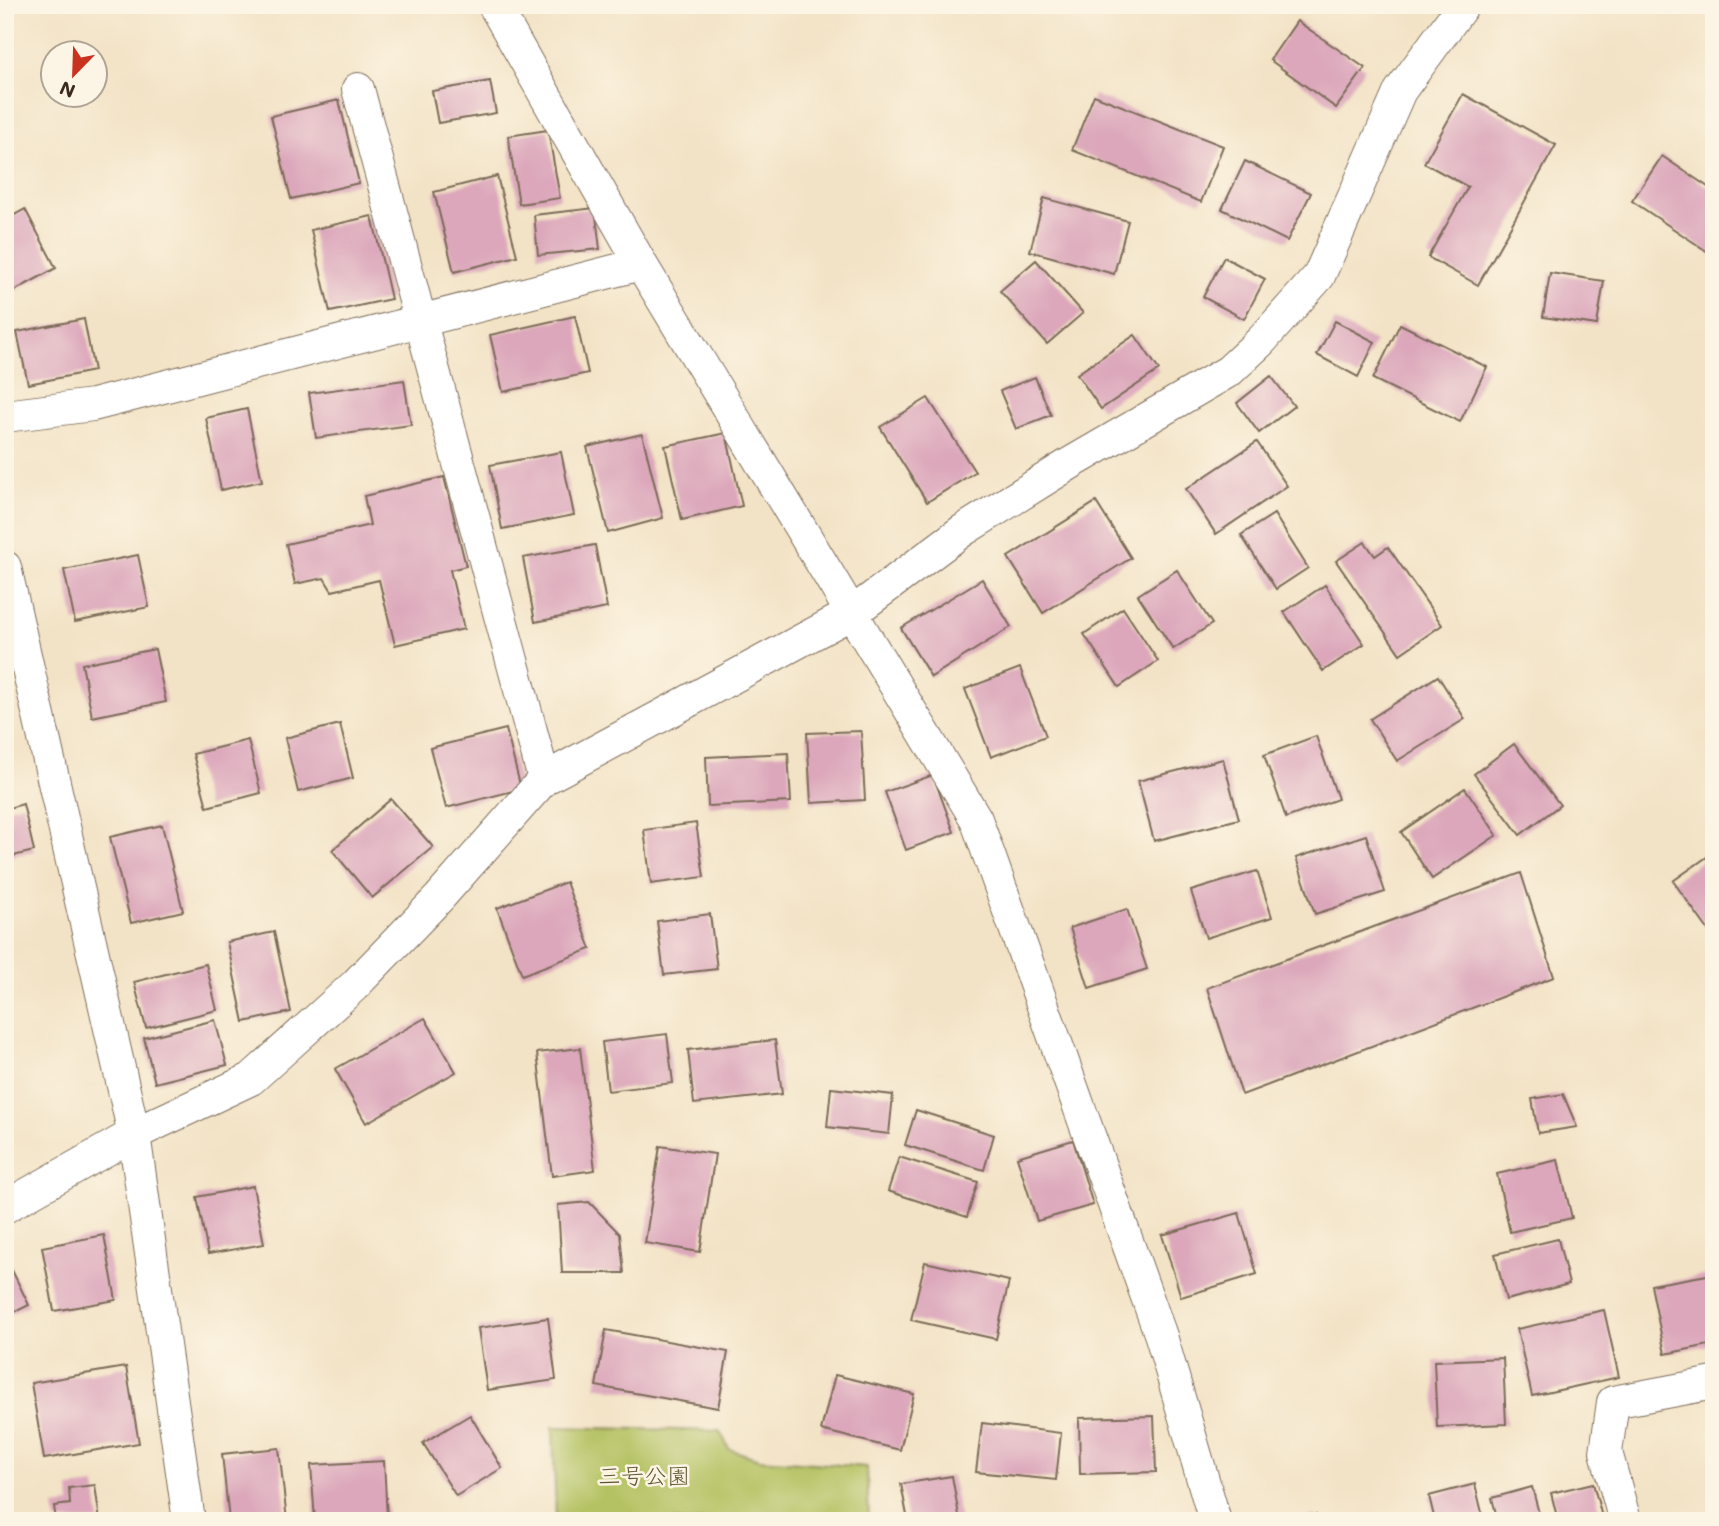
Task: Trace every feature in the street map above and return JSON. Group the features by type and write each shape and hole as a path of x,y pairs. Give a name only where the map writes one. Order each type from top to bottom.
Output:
{"street":[{"path":"494,5 641,264 976,819 1161,1336 1215,1521"},
{"path":"5,1207 134,1133 251,1079 354,986 439,898 544,779 852,613 962,531 1071,463 1229,371 1261,341 1319,276 1400,91 1463,5"},
{"path":"358,89 544,779"},
{"path":"5,416 93,405 641,264"},
{"path":"5,567 134,1133 189,1521"},
{"path":"1625,1521 1606,1452 1613,1402 1714,1383"}],"green space":[{"name":"三号公園","path":"553,1427 720,1431 729,1449 759,1459 867,1467 869,1521 556,1521"}],"building":[{"path":"1297,21 1365,68 1336,108 1270,60"},
{"path":"490,81 496,113 438,123 432,91"},
{"path":"1463,94 1556,145 1478,285 1428,257 1468,187 1424,163"},
{"path":"1094,95 1223,146 1201,202 1072,150"},
{"path":"339,100 359,183 291,199 271,116"},
{"path":"548,130 560,198 519,204 508,136"},
{"path":"1662,156 1714,191 1714,256 1632,201"},
{"path":"1245,161 1311,193 1287,241 1222,209"},
{"path":"497,176 517,256 454,272 434,192"},
{"path":"1044,198 1128,221 1114,274 1030,251"},
{"path":"595,208 600,249 538,255 534,215"},
{"path":"25,209 56,268 5,296 5,220"},
{"path":"372,216 391,299 330,312 311,230"},
{"path":"1224,257 1265,279 1244,319 1203,297"},
{"path":"1036,260 1083,313 1047,344 1000,291"},
{"path":"1550,273 1604,281 1597,325 1543,317"},
{"path":"575,316 588,373 503,392 490,335"},
{"path":"84,319 94,371 28,384 17,332"},
{"path":"1335,321 1375,342 1358,377 1317,355"},
{"path":"1400,324 1487,367 1460,422 1373,379"},
{"path":"1135,335 1159,370 1101,409 1077,374"},
{"path":"1271,376 1294,406 1259,433 1237,403"},
{"path":"1035,377 1051,415 1016,429 1000,391"},
{"path":"404,380 411,425 316,438 309,393"},
{"path":"928,398 975,472 927,502 880,427"},
{"path":"247,409 262,481 221,490 206,418"},
{"path":"726,433 742,506 682,520 665,446"},
{"path":"642,434 663,518 608,533 587,447"},
{"path":"1257,442 1287,486 1216,534 1186,489"},
{"path":"561,452 574,515 502,529 490,465"},
{"path":"444,477 466,566 450,570 464,629 395,645 379,580 332,591 324,578 295,584 286,544 370,525 364,496"},
{"path":"1096,502 1131,558 1043,613 1008,557"},
{"path":"1274,514 1308,568 1276,589 1241,535"},
{"path":"1365,542 1375,556 1388,547 1442,625 1400,654 1336,561"},
{"path":"595,545 607,608 535,622 523,558"},
{"path":"138,555 149,607 75,622 64,570"},
{"path":"1177,570 1212,624 1173,649 1138,595"},
{"path":"982,579 1011,627 931,677 901,628"},
{"path":"1325,585 1364,644 1323,671 1284,612"},
{"path":"1123,608 1158,661 1119,687 1084,634"},
{"path":"155,649 166,702 92,717 82,664"},
{"path":"1020,668 1046,736 991,757 965,689"},
{"path":"1438,676 1465,719 1397,761 1370,719"},
{"path":"340,724 353,778 298,792 285,738"},
{"path":"506,729 521,789 446,808 430,748"},
{"path":"861,731 865,800 811,803 807,733"},
{"path":"1316,736 1338,799 1286,818 1264,755"},
{"path":"248,740 261,793 207,807 193,754"},
{"path":"1514,744 1560,805 1520,835 1474,774"},
{"path":"788,753 791,802 708,806 706,757"},
{"path":"1223,759 1239,819 1154,841 1138,781"},
{"path":"933,775 954,832 906,850 885,792"},
{"path":"1465,788 1497,835 1432,879 1401,832"},
{"path":"391,799 433,847 372,898 332,850"},
{"path":"23,804 34,851 5,858 5,809"},
{"path":"696,823 704,877 651,884 644,830"},
{"path":"162,825 183,911 131,923 110,837"},
{"path":"1366,835 1385,892 1315,914 1296,858"},
{"path":"1714,852 1714,938 1673,881"},
{"path":"1257,871 1272,917 1206,938 1191,891"},
{"path":"1521,873 1554,977 1242,1095 1207,988"},
{"path":"566,882 591,949 522,975 497,908"},
{"path":"1127,909 1147,969 1089,988 1070,928"},
{"path":"710,914 717,969 664,975 657,921"},
{"path":"274,932 291,1012 244,1022 227,942"},
{"path":"206,964 217,1010 146,1028 134,982"},
{"path":"425,1018 456,1072 366,1123 335,1069"},
{"path":"215,1020 227,1065 155,1083 144,1038"},
{"path":"667,1034 673,1083 608,1091 602,1042"},
{"path":"775,1040 782,1094 694,1104 688,1050"},
{"path":"580,1048 595,1170 552,1176 537,1053"},
{"path":"5,1055 10,1073 5,1074"},
{"path":"831,1088 893,1095 889,1134 827,1127"},
{"path":"1563,1094 1577,1127 1538,1133 1532,1099"},
{"path":"916,1110 994,1135 984,1170 905,1145"},
{"path":"1073,1140 1093,1205 1037,1221 1017,1157"},
{"path":"660,1146 715,1154 700,1252 645,1243"},
{"path":"899,1157 978,1182 967,1217 888,1191"},
{"path":"1558,1160 1572,1218 1510,1232 1497,1174"},
{"path":"253,1186 264,1244 208,1254 197,1197"},
{"path":"589,1202 620,1234 624,1273 562,1273 558,1205"},
{"path":"1239,1213 1257,1274 1181,1297 1162,1235"},
{"path":"104,1235 116,1300 54,1311 42,1247"},
{"path":"1558,1239 1569,1284 1506,1300 1495,1254"},
{"path":"5,1256 29,1305 5,1317"},
{"path":"925,1262 1009,1281 996,1339 911,1320"},
{"path":"1713,1274 1714,1344 1665,1354 1651,1285"},
{"path":"1604,1310 1619,1377 1532,1396 1517,1329"},
{"path":"548,1318 556,1380 487,1390 478,1328"},
{"path":"606,1330 728,1352 718,1408 596,1386"},
{"path":"1503,1358 1506,1424 1437,1427 1434,1361"},
{"path":"126,1367 139,1443 44,1459 31,1383"},
{"path":"835,1375 914,1394 900,1450 821,1430"},
{"path":"470,1415 502,1468 456,1496 423,1443"},
{"path":"1154,1416 1156,1472 1080,1474 1079,1418"},
{"path":"982,1423 1061,1433 1056,1480 976,1472"},
{"path":"279,1448 287,1521 229,1521 222,1454"},
{"path":"384,1461 387,1519 315,1521 311,1465"},
{"path":"952,1476 960,1521 908,1521 901,1484"},
{"path":"1593,1483 1603,1521 1558,1521 1551,1493"},
{"path":"1475,1484 1484,1521 1435,1521 1429,1496"},
{"path":"95,1485 100,1521 56,1521 54,1506 70,1504 69,1488"},
{"path":"1532,1487 1541,1521 1498,1521 1492,1498"},
{"path":"1316,1515 1318,1521 1298,1521 1298,1520"}]}
